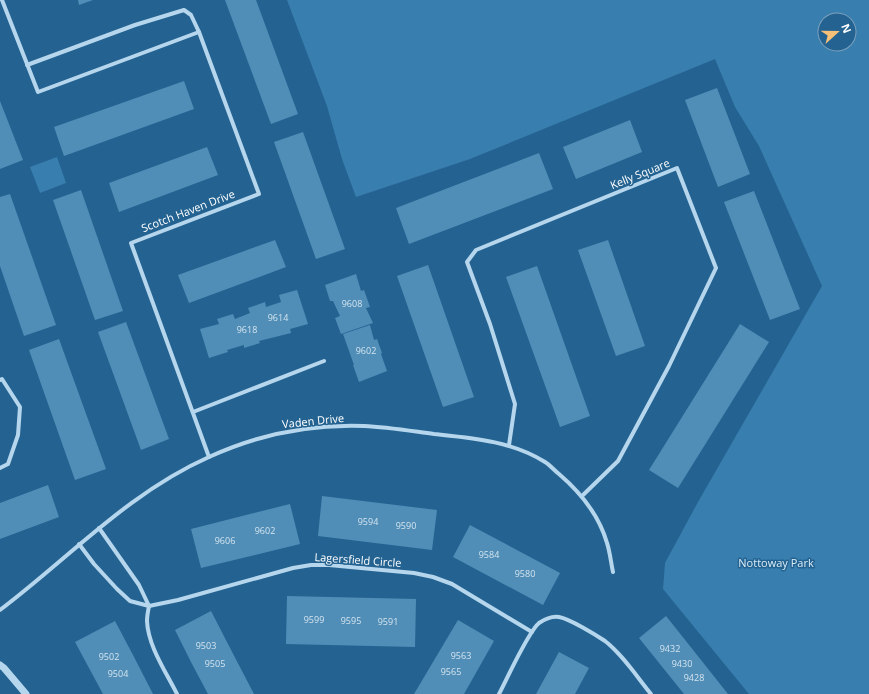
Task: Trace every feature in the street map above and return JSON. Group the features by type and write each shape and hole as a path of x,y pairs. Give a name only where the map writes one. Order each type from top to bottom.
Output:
{"street":[{"path":"2,0 38,92 199,32"},
{"name":"Scotch Haven Drive","path":"27,65 135,25 184,10 191,15 199,32 259,194 131,243 209,457"},
{"name":"Kelly Square","path":"508,445 515,404 490,324 467,262 476,250 677,168 716,268 669,366 618,461 582,496"},
{"path":"193,412 324,361"},
{"path":"0,468 8,464 18,435 20,407 1,378"},
{"name":"Vaden Drive","path":"0,610 20,595 99,528 158,484 209,457 242,443 314,428 363,426 477,438 508,445 545,462 582,496 596,518 607,543 613,572"},
{"path":"99,528 139,585 149,606 147,620 148,633 177,694"},
{"name":"Lagersfield Circle","path":"79,544 94,564 130,601 149,606 178,600 293,568 311,565 329,565 414,573 433,577 452,584 532,632"},
{"path":"499,694 538,623 548,618 559,617 605,642 621,657 651,694"},
{"path":"0,665 26,694"}],"green space":[{"name":"Nottoway Park","path":"287,0 869,0 869,694 749,694 663,589 665,563 698,502 822,286 759,146 735,107 715,59 470,159 356,197 342,159 327,106"},
{"path":"57,157 66,183 40,193 30,167"}],"building":[{"path":"78,0 93,0 79,5"},
{"path":"225,0 256,0 298,114 271,124"},
{"path":"184,81 194,109 64,156 54,127"},
{"path":"717,88 750,174 718,187 685,100"},
{"path":"0,101 23,160 0,169"},
{"path":"630,120 642,152 576,179 563,147"},
{"path":"303,132 345,249 316,259 274,142"},
{"path":"207,147 218,175 119,212 109,183"},
{"path":"539,153 553,189 409,244 396,208"},
{"path":"81,190 123,311 95,320 53,200"},
{"path":"754,191 800,309 770,320 724,202"},
{"path":"10,194 56,325 24,336 0,266 0,197"},
{"path":"275,240 286,267 189,303 178,275"},
{"path":"608,240 645,346 616,356 578,250"},
{"path":"428,265 474,397 443,407 397,276"},
{"path":"537,266 590,416 560,427 506,277"},
{"path":"356,274 361,291 364,290 370,307 366,308 373,323 341,334 335,318 340,316 333,301 330,301 325,285"},
{"path":"297,290 308,324 290,329 291,333 259,341 260,343 244,348 244,345 227,350 228,352 209,358 200,329 219,324 217,319 233,314 235,319 250,313 248,308 265,302 266,307 281,302 279,295"},
{"path":"126,322 169,439 141,450 98,332"},
{"path":"740,324 769,342 678,488 649,470"},
{"path":"370,325 374,340 377,339 387,371 359,382 343,334"},
{"path":"59,339 106,469 75,480 29,350"},
{"path":"48,485 59,517 0,539 0,503"},
{"path":"322,496 437,510 432,550 318,536"},
{"path":"290,504 300,544 201,568 191,529"},
{"path":"470,525 560,573 543,605 453,557"},
{"path":"287,596 416,599 415,647 286,644"},
{"path":"211,611 254,694 208,694 192,664 175,630"},
{"path":"666,616 728,694 684,694 639,638"},
{"path":"458,620 494,641 464,694 414,694"},
{"path":"115,621 153,694 103,694 75,642"},
{"path":"559,652 589,668 575,694 536,694"}]}
